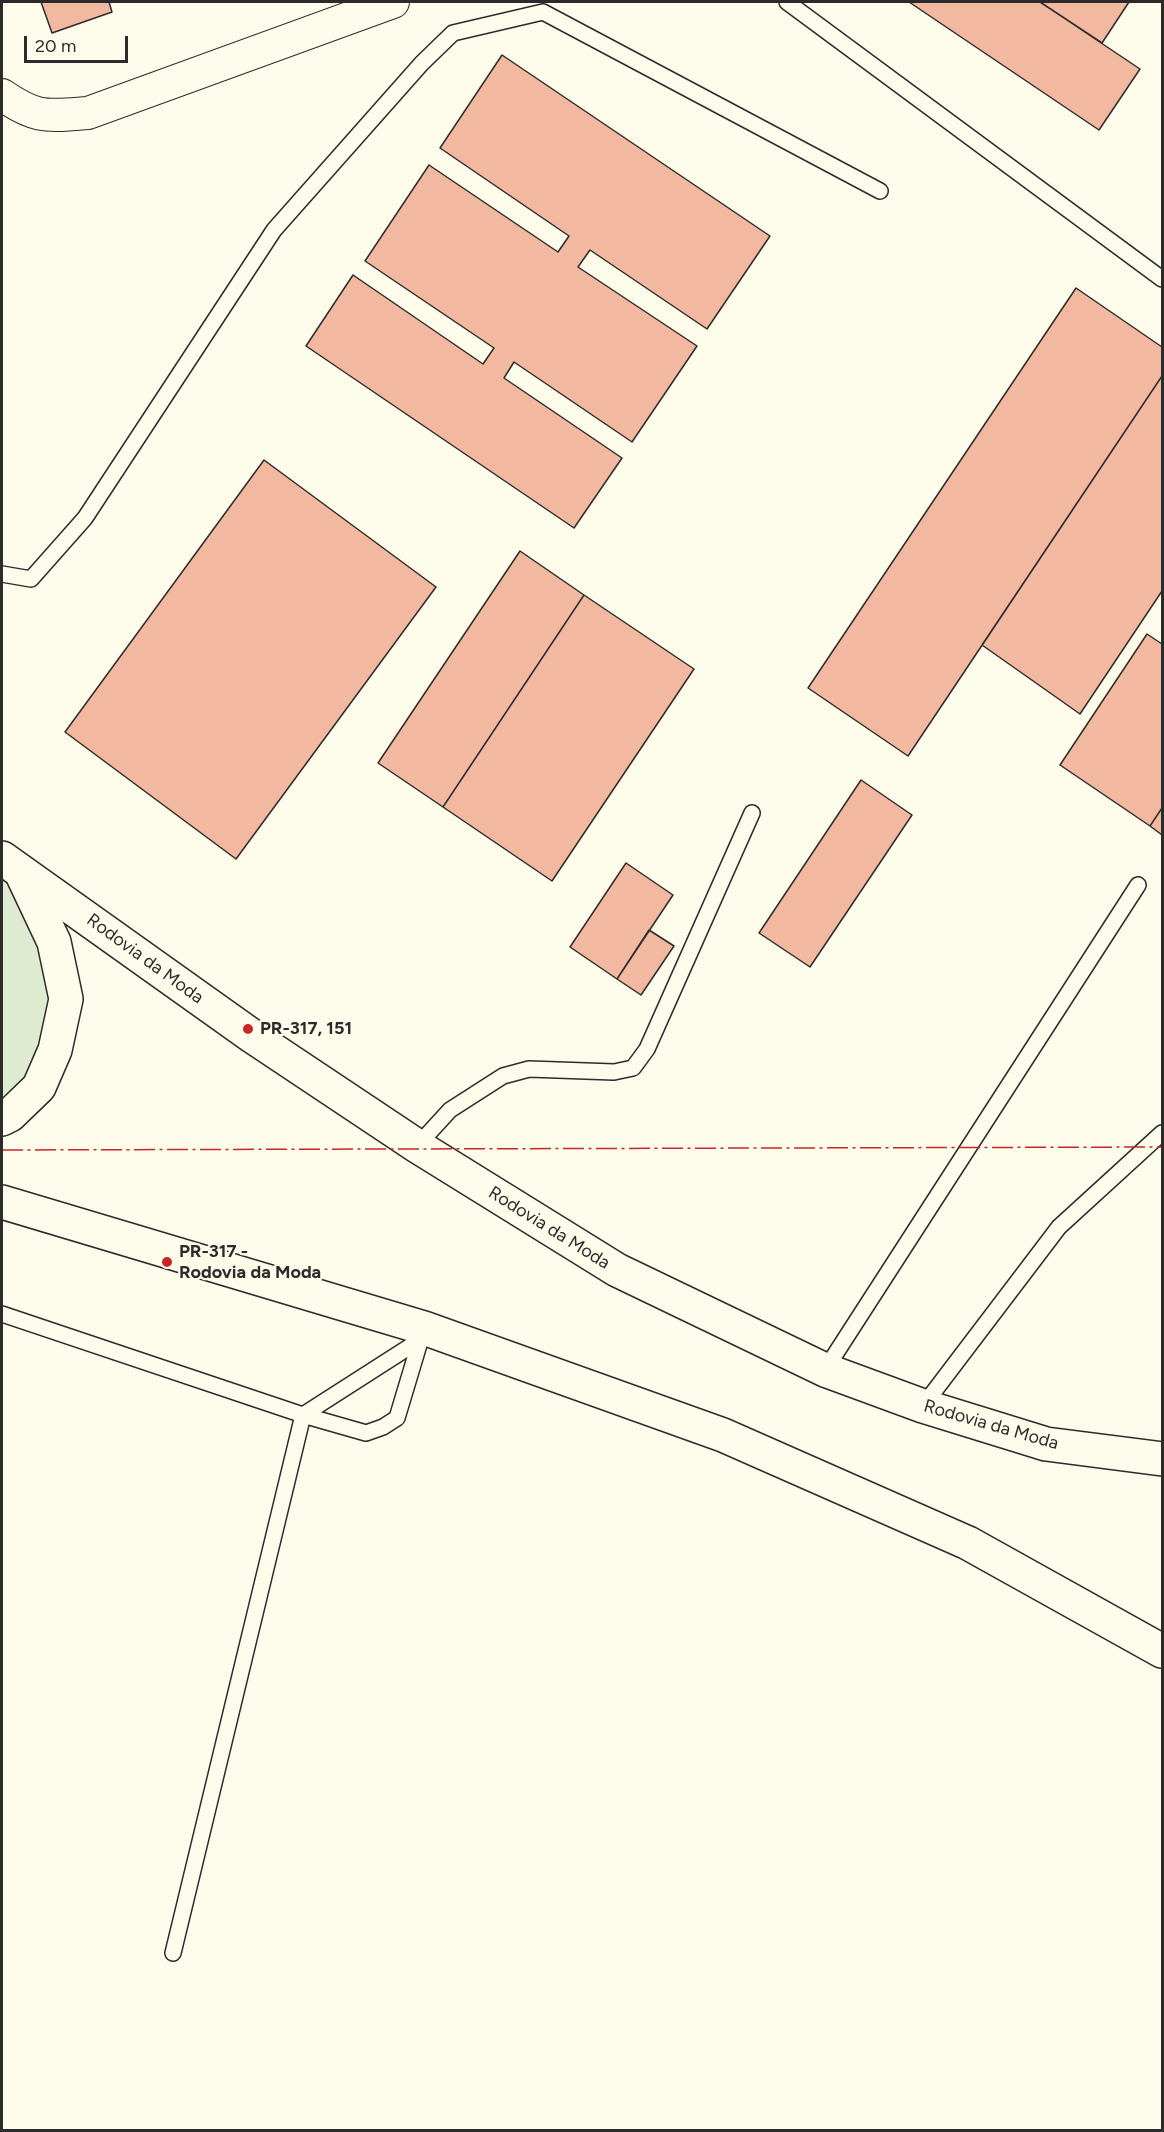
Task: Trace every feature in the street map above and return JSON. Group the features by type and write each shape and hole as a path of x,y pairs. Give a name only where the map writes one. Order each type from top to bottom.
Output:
{"highway":[{"name":"Rodovia da Moda","path":"11,864 252,1036 417,1146 617,1270 825,1370 923,1406 1046,1444 1162,1459"},
{"path":"2,1119 10,1115 39,1087 56,1050 66,999 54,942 11,864"},
{"path":"2,1202 422,1334 712,1431 968,1543 1162,1651"}],"street":[{"path":"2,95 22,109 45,116 88,112 393,2"}],"lane":[{"path":"788,2 1162,279"},
{"path":"2,574 31,579 85,518 274,230 422,63 453,33 543,12 880,191"},
{"path":"417,1146 450,1110 503,1076 529,1069 614,1072 633,1068 646,1049 752,813"},
{"path":"825,1370 1138,885"},
{"path":"923,1406 1059,1227 1162,1133"},
{"path":"2,1314 303,1415 366,1432 383,1427 397,1418 422,1334"},
{"path":"172,1953 303,1415 422,1334"}],"green space":[{"path":"2,858 54,942 55,1050 2,1119"}],"building":[{"path":"41,2 109,2 112,12 52,33"},
{"path":"909,2 1040,2 1140,69 1099,130"},
{"path":"1040,2 1129,2 1102,43"},
{"path":"502,55 770,236 707,329 590,250 578,267 697,346 632,442 514,362 504,378 622,458 574,528 306,346 353,275 483,364 494,348 365,261 429,165 558,252 569,236 440,148"},
{"path":"1076,288 1162,347 1162,376 908,756 808,688"},
{"path":"1162,376 1162,591 1080,714 982,645"},
{"path":"264,460 436,587 236,859 65,732"},
{"path":"520,551 584,595 443,807 378,763"},
{"path":"584,595 694,669 552,881 443,807"},
{"path":"1147,634 1162,644 1162,808 1150,826 1060,765"},
{"path":"861,780 912,815 810,967 759,933"},
{"path":"1162,808 1162,835 1150,826"},
{"path":"626,863 673,895 617,979 570,947"},
{"path":"649,930 674,946 641,995 617,979"}],"power":[{"path":"2,1150 1162,1147"}],"place":[{"name":"PR-317, 151","path":"248,1029"},
{"name":"PR-317 - Rodovia da Moda","path":"167,1262"}]}
